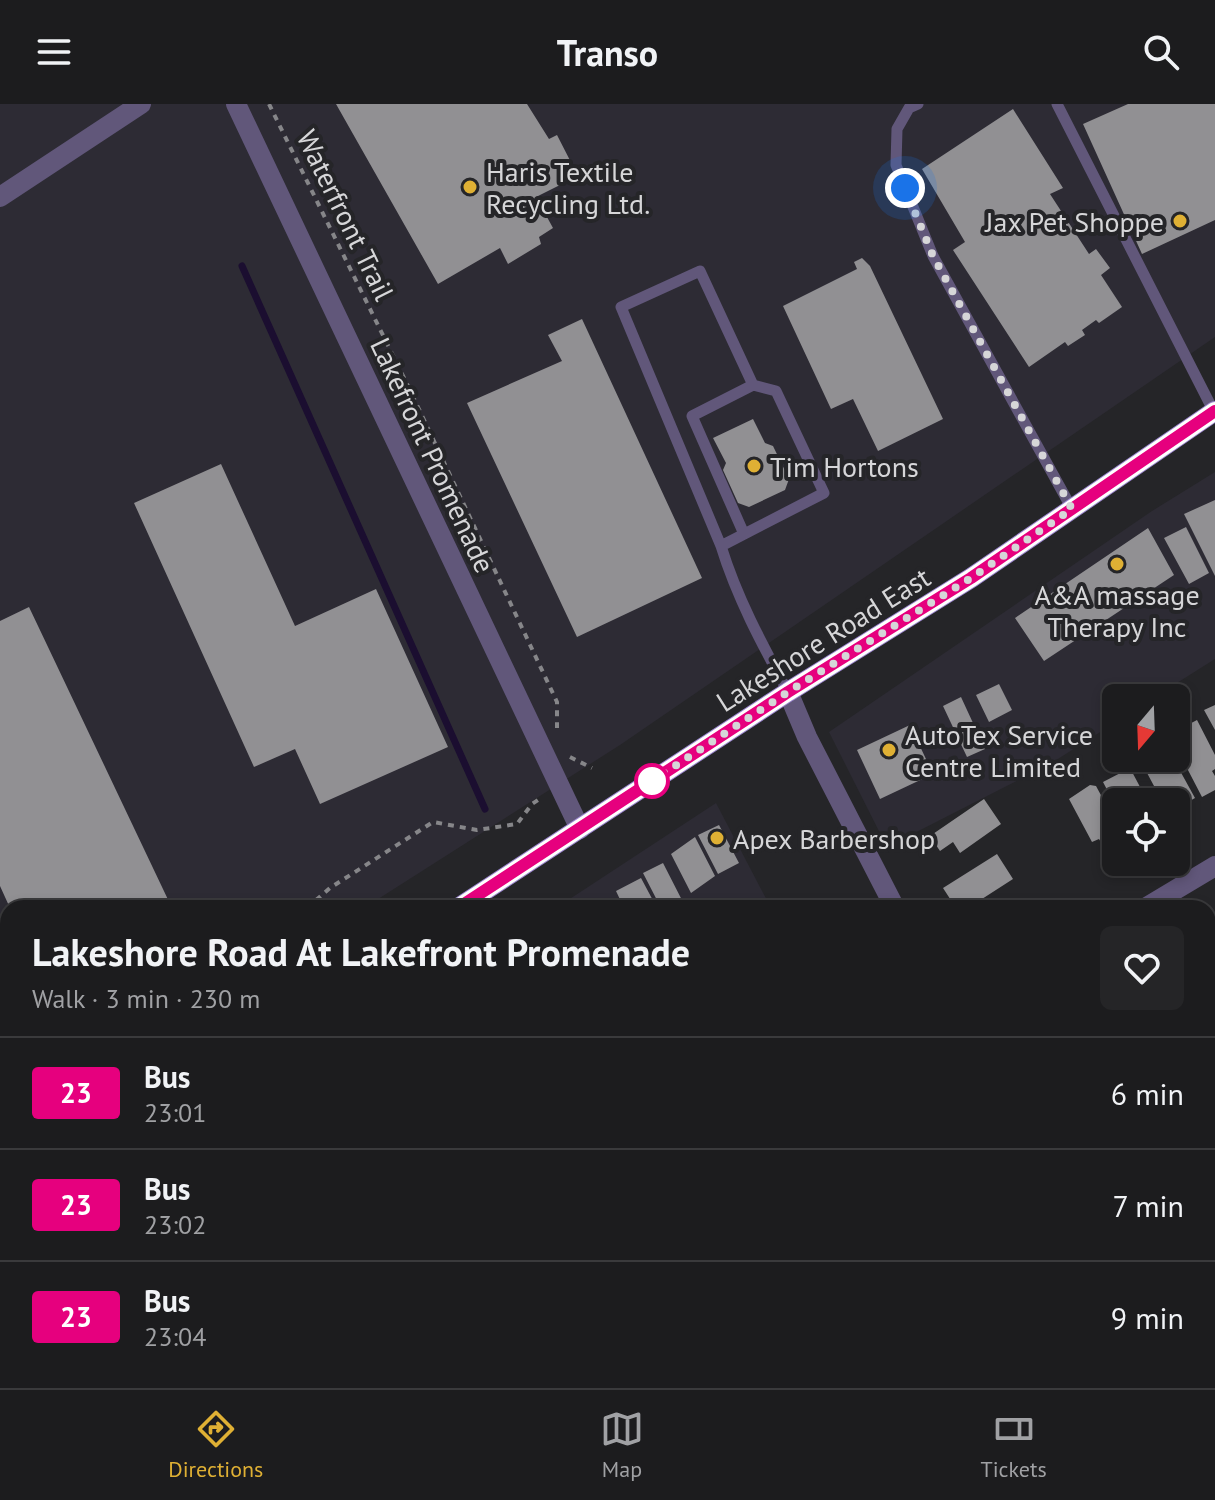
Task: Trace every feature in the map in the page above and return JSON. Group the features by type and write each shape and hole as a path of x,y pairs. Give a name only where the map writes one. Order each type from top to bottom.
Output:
{"main road":[{"name":"Lakeshore Road East","path":"470,900 788,692 971,578 1214,412"}],"street":[{"path":"0,197 141,104"},
{"name":"Lakefront Promenade","path":"236,104 580,829"},
{"path":"788,692 807,737 891,900"},
{"path":"1158,900 1215,866"}],"lane":[{"path":"918,104 909,108 897,129 896,165 933,256 1072,509"},
{"path":"1057,104 1214,412"},
{"path":"753,385 700,271 621,307 721,546 731,579 788,692"},
{"path":"721,546 824,493 776,391 753,385 692,416 744,534"}],"path":[{"name":"Waterfront Trail","path":"269,104 408,386 557,702 559,739"},
{"path":"564,748 568,757 592,768"},
{"path":"316,900 433,822 477,830 496,829 517,824 532,804"}],"shaded area":[{"path":"0,104 1215,104 1215,337 620,745 377,900 0,900"},
{"path":"1215,472 1215,659 1175,684 1102,684 1102,731 1050,764 887,847 829,732 1152,511"},
{"path":"716,803 767,900 568,900"}],"building":[{"name":"Haris Textile Recycling Ltd.","path":"336,104 527,104 549,139 557,135 578,176 536,197 553,228 539,237 541,244 508,264 500,248 438,284"},
{"path":"1128,104 1215,104 1215,220 1142,254 1083,124"},
{"path":"1013,109 1063,188 1050,194 1089,254 1096,249 1110,268 1101,275 1122,307 1099,323 1096,320 1082,330 1085,335 1068,346 1065,342 1029,367 953,250 965,242 922,169"},
{"path":"862,258 870,266 943,419 878,451 853,399 831,409 783,306 857,269 854,262"},
{"path":"582,319 702,578 577,637 467,403 562,361 548,335"},
{"name":"Tim Hortons","path":"753,419 765,443 773,446 789,479 785,490 749,507 738,503 723,470 726,463 713,438"},
{"path":"221,464 295,626 376,589 448,747 320,804 295,749 254,767 134,503"},
{"path":"1215,500 1215,576 1184,514"},
{"path":"1186,527 1209,573 1189,584 1164,538"},
{"path":"1148,528 1174,575 1044,661 1015,618"},
{"path":"29,607 168,900 6,900 0,886 0,621"},
{"path":"999,684 1012,710 989,722 976,695"},
{"path":"961,697 985,749 967,757 943,706"},
{"path":"1215,705 1215,730 1204,710"},
{"path":"1197,720 1215,755 1215,769 1212,771 1215,790 1202,797 1189,772 1190,724"},
{"path":"910,725 933,774 880,799 857,750"},
{"path":"1122,772 1132,772 1141,788 1106,788 1103,782"},
{"path":"1147,772 1181,772 1190,788 1155,788"},
{"path":"1090,785 1096,786 1102,797 1102,844 1099,839 1092,842 1069,799"},
{"path":"984,799 1001,824 960,853 953,842 940,851 930,836"},
{"path":"719,825 739,863 718,874 698,835"},
{"path":"695,837 715,876 691,893 671,854"},
{"path":"997,854 1013,879 980,900 951,900 943,888"},
{"path":"663,863 682,900 657,900 643,873"},
{"path":"641,878 653,900 620,900 616,891"}],"waterway":[{"path":"242,266 485,809"}],"bus line":[{"name":"23","path":"470,900 788,692 971,578 1215,411"}],"place":[{"name":"Haris Textile Recycling Ltd.","path":"470,187"},
{"name":"Jax Pet Shoppe","path":"1180,221"},
{"name":"Tim Hortons","path":"754,466"},
{"name":"A&A massage Therapy Inc","path":"1117,564"},
{"name":"AutoTex Service Centre Limited","path":"889,750"},
{"name":"Apex Barbershop","path":"717,838"}],"route":[{"path":"652,781 971,578 1072,509 933,256 905,188"}]}
